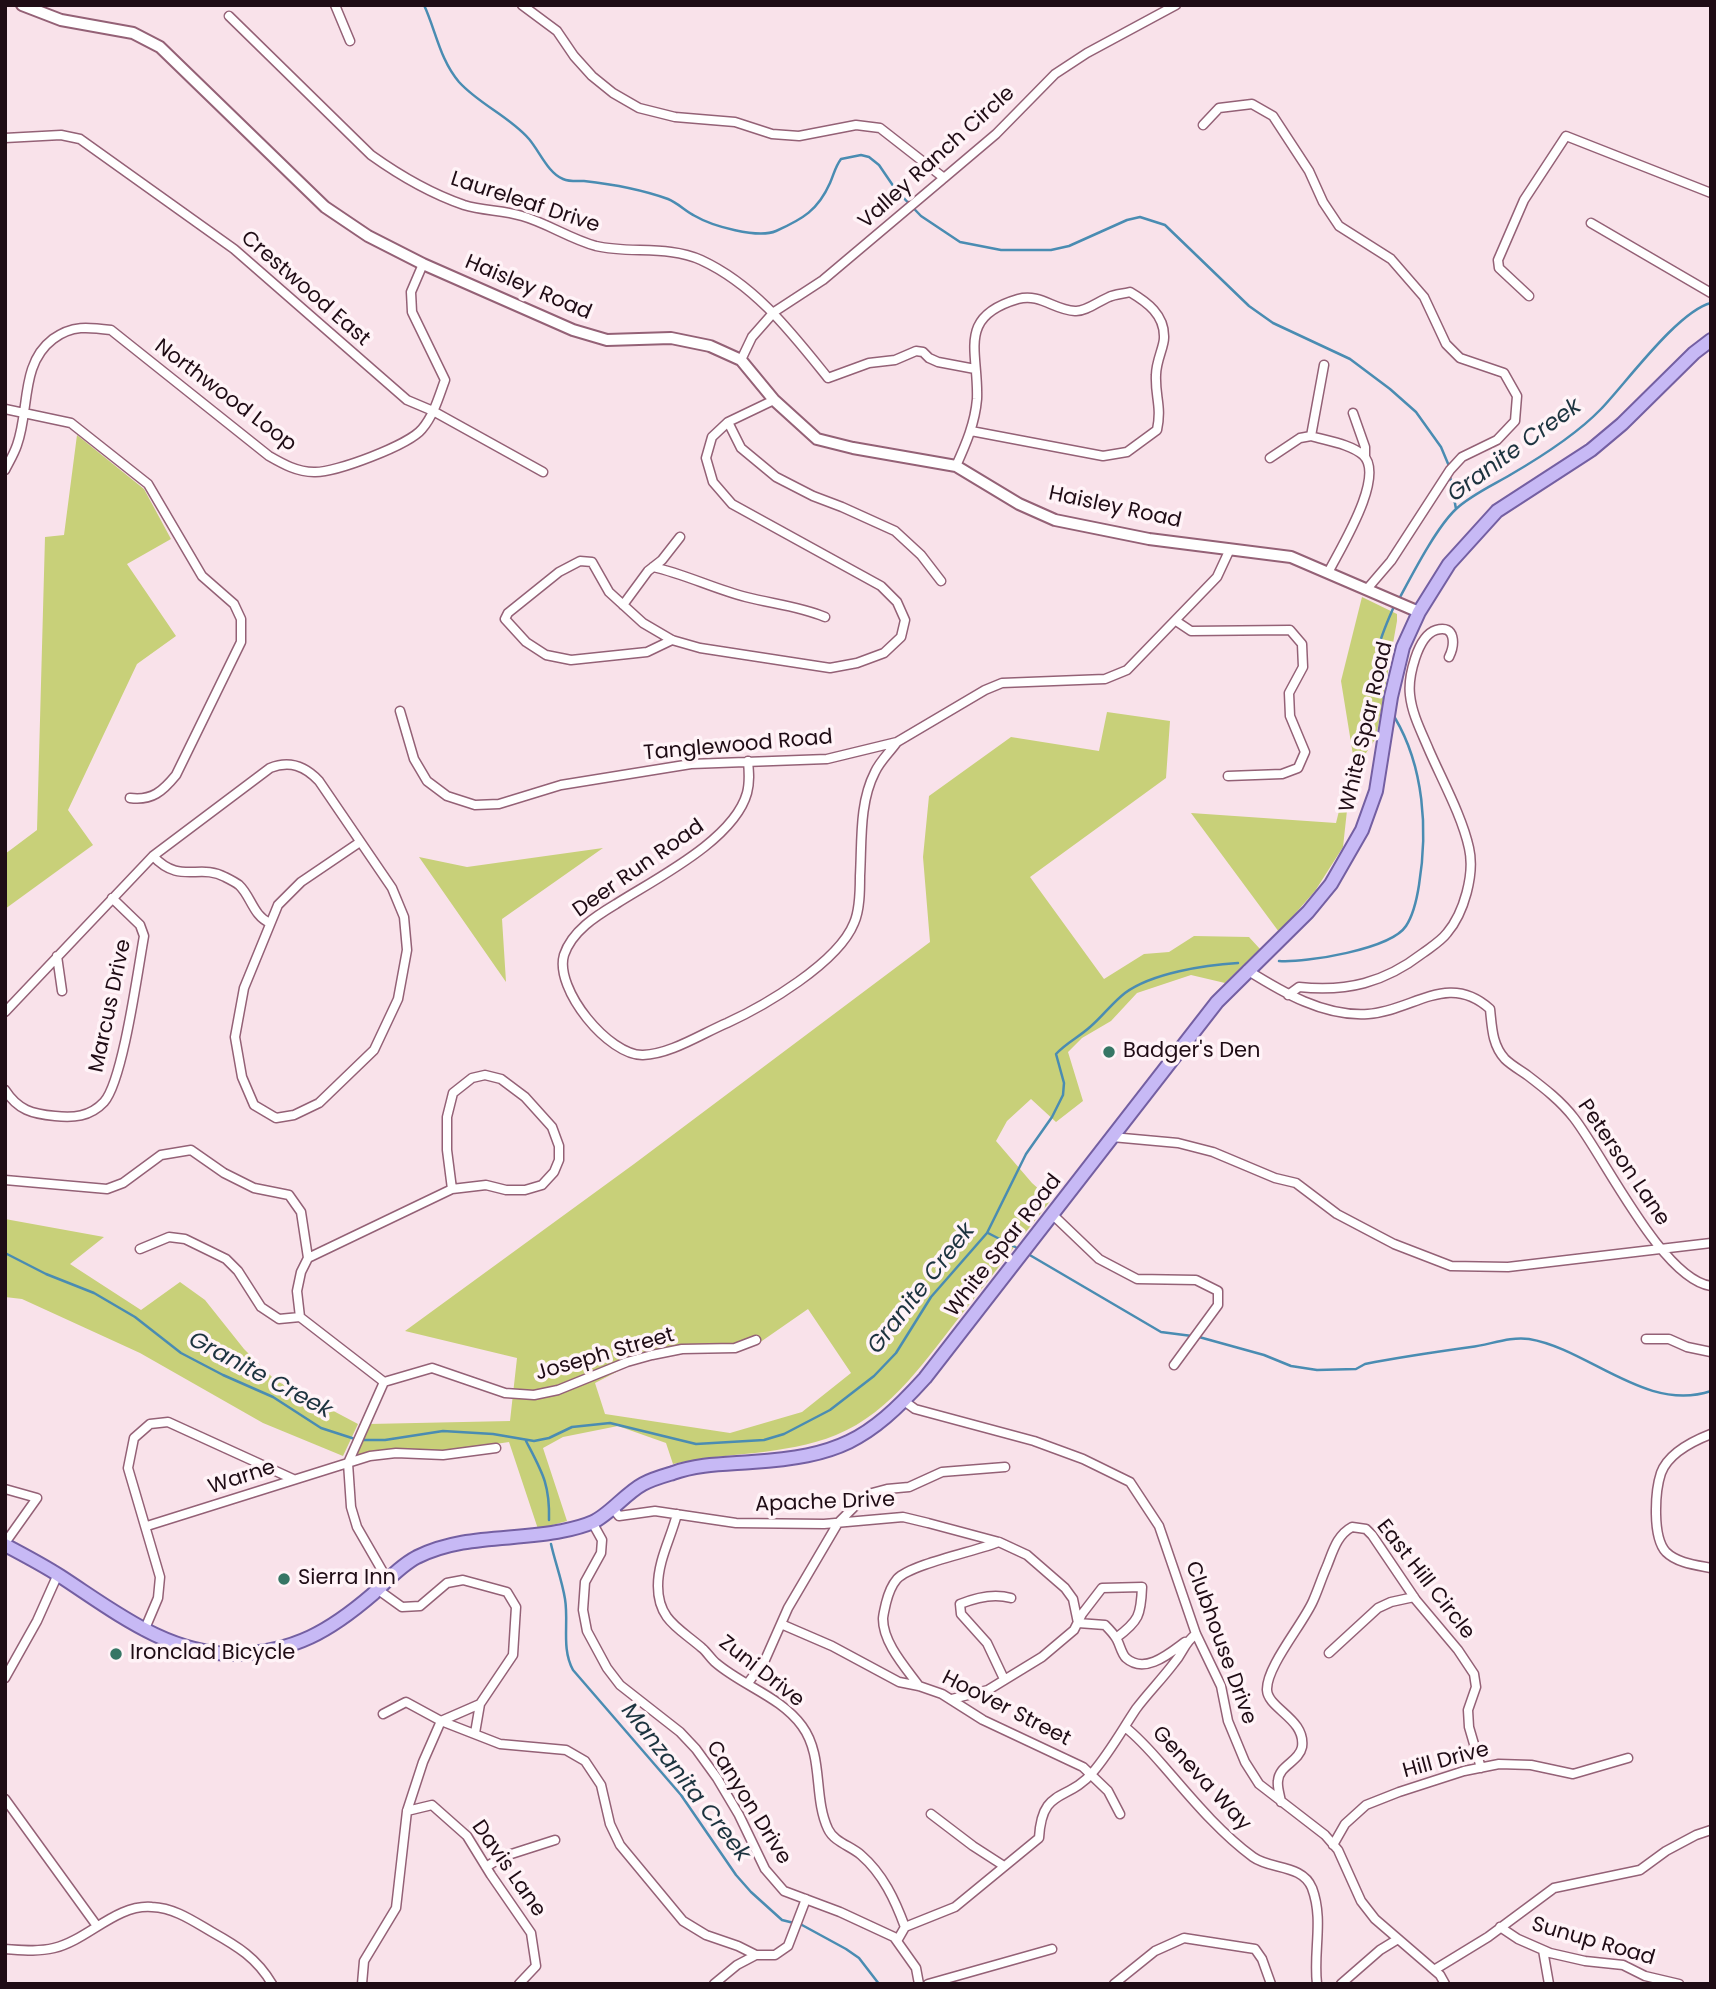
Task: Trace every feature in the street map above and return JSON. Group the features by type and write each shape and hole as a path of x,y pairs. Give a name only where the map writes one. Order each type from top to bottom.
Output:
{"main road":[{"name":"White Spar Road","path":"5,1544 58,1574 144,1631 203,1651 235,1654 282,1649 319,1635 355,1610 387,1578 417,1557 456,1543 535,1536 592,1522 643,1484 676,1472 812,1456 856,1439 904,1401 925,1378 1217,1002 1308,912 1331,884 1362,830 1376,791 1391,697 1403,647 1419,612 1450,564 1497,511 1591,450 1711,340"}],"street":[{"name":"Haisley Road","path":"22,5 61,20 134,33 160,47 325,207 368,236 423,264 573,330 607,340 671,338 710,346 741,360 774,400 817,439 956,466 1018,504 1055,520 1149,539 1292,557 1419,612"},
{"path":"335,5 350,41"},
{"path":"523,5 557,31 592,76 613,93 639,108 674,117 735,122 772,134 799,136 856,125 880,128 944,178"},
{"name":"Valley Ranch Circle","path":"741,360 752,337 774,312 823,280 996,134 1055,74 1087,53 1176,5"},
{"name":"Laureleaf Drive","path":"229,16 371,155 394,172 463,205 521,216 594,245 621,250 673,252 698,258 731,276 774,312 828,377 869,363 895,360 916,351 923,352 939,362 975,369"},
{"path":"1203,125 1219,108 1252,104 1273,116 1310,171 1323,202 1339,226 1391,259 1424,297 1446,344 1460,358 1504,373 1517,396 1515,421 1496,440 1462,457 1450,470 1391,561 1367,589"},
{"name":"Crestwood East","path":"5,138 61,135 80,139 234,249 407,400 433,411 542,472"},
{"path":"1529,296 1499,268 1499,260 1524,200 1566,136 1711,194"},
{"path":"1591,223 1711,293"},
{"name":"Northwood Loop","path":"5,470 18,444 32,364 39,351 64,332 85,326 111,330 269,456 287,467 312,472 334,471 406,441 422,430 445,380 412,312 411,292 423,264"},
{"path":"956,466 971,431 976,400 973,339 981,320 1020,298 1042,299 1058,308 1077,312 1111,296 1130,292 1148,302 1160,318 1165,339 1157,357 1156,377 1161,413 1157,430 1127,453 1103,456 971,431"},
{"path":"1311,436 1324,365"},
{"path":"672,640 647,652 571,660 546,655 526,642 505,619 508,613 559,572 580,561 592,562 609,592 643,623 672,640 700,648 830,667 857,663 884,653 901,637 905,620 897,603 881,586 732,503 713,482 706,458 712,437 728,422 774,400"},
{"path":"5,408 71,423 148,484 202,576 234,604 241,619 241,642 176,775 165,788 144,800 130,798"},
{"path":"1329,571 1366,494 1369,482 1365,447 1353,413"},
{"path":"728,422 741,448 776,477 895,531 921,555 941,581"},
{"path":"1270,458 1300,438 1311,436 1341,444 1365,457"},
{"path":"623,605 680,537"},
{"name":"Tanglewood Road","path":"400,711 414,760 427,781 447,796 475,805 499,804 561,785 691,764 827,759 897,742 985,690 1002,683 1105,679 1127,670 1217,578 1230,549"},
{"path":"653,567 673,571 746,597 806,608 825,617"},
{"path":"1176,621 1191,631 1290,630 1302,644 1303,667 1289,694 1290,716 1304,752 1298,768 1282,774 1228,776"},
{"path":"1288,995 1299,987 1329,990 1374,982 1414,960 1446,935 1459,918 1469,885 1469,849 1412,709 1408,682 1419,648 1428,634 1444,629 1450,632 1454,639 1449,657"},
{"name":"Deer Run Road","path":"748,761 750,780 747,796 730,824 690,858 590,920 574,938 564,956 564,969 579,1009 618,1049 641,1055 664,1051 731,1021 795,985 838,947 855,923 860,890 864,801 875,771 897,742"},
{"path":"5,1012 153,856 270,768 289,764 308,770 319,781 392,888 404,916 407,950 398,999 374,1050 319,1102 294,1115 275,1118 254,1105 242,1077 235,1037 244,988 278,905 288,892 360,842"},
{"path":"153,856 171,871 220,874 240,886 263,920 270,923"},
{"name":"Marcus Drive","path":"5,1090 21,1108 34,1115 72,1117 86,1114 106,1100 117,1078 145,936 140,925 112,898"},
{"path":"57,956 62,991"},
{"name":"Peterson Lane","path":"1247,970 1288,995 1338,1011 1367,1014 1453,992 1476,996 1490,1009 1493,1040 1505,1059 1551,1094 1574,1118 1660,1250 1690,1277 1700,1284 1711,1286"},
{"path":"308,1258 452,1189 486,1185 525,1191 542,1185 554,1172 559,1160 559,1146 552,1127 525,1097 502,1079 485,1075 472,1078 453,1093 447,1117 447,1150 452,1189"},
{"path":"1112,1137 1178,1143 1213,1152 1275,1178 1296,1183 1337,1214 1394,1244 1451,1266 1508,1267 1711,1243"},
{"path":"5,1180 107,1189 123,1183 161,1155 191,1150 225,1173 254,1188 289,1195 301,1212 308,1258 301,1272 297,1291 300,1317"},
{"path":"1053,1215 1099,1259 1137,1279 1196,1280 1218,1291 1217,1305 1174,1365"},
{"path":"140,1250 169,1237 185,1239 226,1259 238,1271 261,1307 279,1319 300,1317 384,1382 348,1464 351,1507 357,1527 387,1578"},
{"path":"1646,1339 1669,1339 1687,1347 1711,1352"},
{"name":"Joseph Street","path":"384,1382 432,1368 505,1393 534,1395 558,1390 626,1362 652,1355 682,1349 735,1348 756,1340"},
{"name":"Clubhouse Drive","path":"904,1401 915,1409 1034,1441 1083,1459 1130,1482 1159,1526 1196,1634 1221,1686 1228,1721 1245,1762 1259,1784 1325,1835 1334,1845 1361,1901 1376,1919 1434,1970 1445,1984"},
{"path":"144,1631 158,1598 160,1577 128,1468 134,1438 150,1424 169,1422 293,1479"},
{"path":"1711,1434 1679,1451 1661,1472 1656,1532 1665,1552 1687,1564 1711,1568"},
{"name":"Warne","path":"147,1526 370,1456 396,1453 443,1455 496,1448"},
{"path":"748,1683 765,1660 838,1523 860,1501 872,1493 909,1487 942,1472 1005,1467"},
{"path":"5,1489 37,1498 5,1544"},
{"name":"Apache Drive","path":"612,1507 619,1516 655,1511 736,1523 838,1523 903,1517 999,1542 1027,1555 1073,1598 1079,1623"},
{"name":"Zuni Drive","path":"677,1514 664,1548 659,1576 662,1611 677,1630 702,1648 717,1664 780,1706 802,1727 812,1749 821,1808 828,1832 860,1854 873,1869 893,1894 905,1927"},
{"name":"Canyon Drive","path":"592,1522 602,1540 601,1553 584,1582 583,1609 587,1631 620,1685 680,1732 696,1749 739,1815 765,1869 784,1891 882,1930 897,1941 916,1968 919,1984"},
{"name":"East Hill Circle","path":"1281,1802 1278,1779 1283,1769 1300,1755 1302,1744 1299,1732 1289,1716 1270,1700 1267,1690 1276,1661 1313,1602 1334,1547 1345,1531 1352,1527 1366,1529 1380,1545 1414,1597 1458,1650 1474,1674 1476,1687 1468,1710 1469,1727 1481,1768"},
{"path":"919,1686 887,1636 883,1620 889,1592 898,1577 929,1564 999,1542"},
{"path":"5,1678 37,1621 58,1574"},
{"path":"377,1589 402,1607 420,1606 447,1583 463,1580 507,1592 516,1608 513,1655 480,1704 475,1733"},
{"path":"952,1699 979,1693 1042,1657 1074,1630 1082,1614 1102,1588 1142,1587 1138,1618 1116,1638"},
{"path":"1004,1679 987,1643 961,1614 960,1604 1000,1595 1011,1598"},
{"path":"1329,1653 1378,1608 1414,1597"},
{"path":"1079,1623 1105,1625 1116,1638 1124,1657 1147,1664 1168,1655 1196,1634"},
{"name":"Hoover Street","path":"782,1624 832,1646 899,1682 919,1686 952,1699 965,1711 1083,1767 1108,1791 1120,1814"},
{"path":"897,1941 905,1927 955,1907 1039,1838 1040,1821 1046,1806 1082,1784 1092,1773 1153,1688 1177,1661 1185,1642"},
{"path":"383,1714 405,1702 441,1721 500,1744 566,1751 585,1761 601,1785 610,1824 620,1845 683,1922 705,1935 756,1955 775,1955 788,1946 806,1899"},
{"path":"362,1984 364,1961 396,1908 407,1811 423,1762 441,1721 480,1704"},
{"name":"Geneva Way","path":"1125,1727 1147,1745 1175,1780 1227,1835 1255,1858 1269,1865 1297,1872 1311,1885 1320,1927 1317,1984"},
{"name":"Hill Drive","path":"1334,1845 1345,1824 1366,1805 1399,1792 1499,1764 1531,1765 1573,1774 1628,1758"},
{"path":"5,1799 97,1926"},
{"name":"Davis Lane","path":"407,1811 432,1805 467,1836 531,1933 536,1966 519,1984"},
{"path":"931,1814 1004,1866"},
{"path":"1434,1970 1554,1888 1640,1870 1696,1835 1711,1830"},
{"path":"486,1867 502,1857 555,1840"},
{"path":"5,1949 32,1951 54,1948 138,1907 154,1907 174,1911 251,1955 272,1984"},
{"name":"Sunup Road","path":"1500,1927 1543,1950 1585,1961 1622,1965 1645,1976 1679,1984"},
{"path":"1114,1984 1155,1951 1184,1938 1255,1949 1262,1959 1271,1984"},
{"path":"1341,1984 1380,1950 1398,1939"},
{"path":"928,1984 1052,1949"},
{"path":"1543,1950 1549,1984"},
{"path":"715,1984 737,1965 756,1955"}],"green space":[{"path":"77,435 144,489 171,539 127,564 176,636 137,664 68,810 93,845 5,909 5,854 37,830 45,537 64,535"},
{"path":"1362,597 1397,614 1376,738 1364,756 1349,792 1343,847 1315,891 1279,932 1191,813 1336,823 1353,755 1341,681"},
{"path":"1107,712 1170,721 1166,778 1030,877 1104,979 1144,954 1169,952 1194,936 1249,937 1260,949 1225,983 1191,975 1137,993 1111,1021 1082,1038 1068,1052 1083,1101 1056,1122 1031,1099 1007,1121 996,1141 1032,1183 1051,1200 923,1364 892,1397 856,1425 816,1442 673,1464 666,1443 618,1426 563,1437 543,1448 567,1521 538,1529 509,1442 442,1452 355,1457 369,1424 510,1421 517,1358 405,1331 634,1164 930,942 923,857 929,796 1011,737 1099,751","holes":["808,1309 851,1373 802,1412 730,1433 605,1414 595,1383 628,1366 682,1352 735,1353 759,1343"]},
{"path":"603,848 502,919 506,982 419,857 467,867"},
{"path":"5,1219 104,1237 70,1264 141,1310 180,1282 205,1300 244,1349 275,1380 358,1424 343,1456 263,1423 140,1353 22,1299 5,1297"}],"waterway":[{"path":"424,5 443,55 459,82 521,131 549,167 568,181 638,190 672,201 691,214 723,227 768,233 809,213 825,192 841,159 861,155 869,157 879,165 896,190 921,216 960,242 1001,250 1051,250 1069,246 1127,220 1140,217 1165,225 1249,306 1273,323 1350,359 1390,389 1416,412 1441,447 1449,466"},
{"name":"Granite Creek","path":"1399,599 1433,539 1456,509 1581,428 1668,333 1683,319 1711,303"},
{"path":"1450,476 1456,509"},
{"name":"Granite Creek","path":"1383,697 1378,685 1376,661 1381,638 1395,604"},
{"name":"Granite Creek","path":"1279,961 1308,960 1366,948 1397,934 1409,921 1415,906 1422,864 1423,821 1418,778 1405,737 1395,718"},
{"name":"Granite Creek","path":"5,1253 46,1274 94,1293 135,1317 181,1353 273,1397 321,1428 358,1440 385,1440 443,1431 493,1434 534,1441 549,1438 572,1427 610,1423 696,1444 764,1440 784,1434 830,1410 874,1376 896,1353 931,1297 987,1233 1026,1154 1052,1117 1063,1095 1064,1083 1056,1054 1136,986 1179,971 1238,963"},
{"path":"988,1233 1019,1249"},
{"path":"1028,1254 1161,1332 1192,1336"},
{"path":"1199,1337 1264,1355 1291,1366 1317,1370 1356,1369 1365,1364 1391,1359 1522,1338 1574,1354 1618,1377 1664,1394 1687,1395 1711,1391"},
{"name":"Manzanita Creek","path":"526,1441 544,1479 549,1520"},
{"name":"Manzanita Creek","path":"551,1544 565,1599 567,1653 573,1670 681,1795 736,1875 751,1892 782,1920 802,1925 859,1958 879,1984"}],"place":[{"name":"Badger's Den","path":"1109,1052"},
{"name":"Sierra Inn","path":"284,1579"},
{"name":"Ironclad Bicycle","path":"116,1654"}]}
